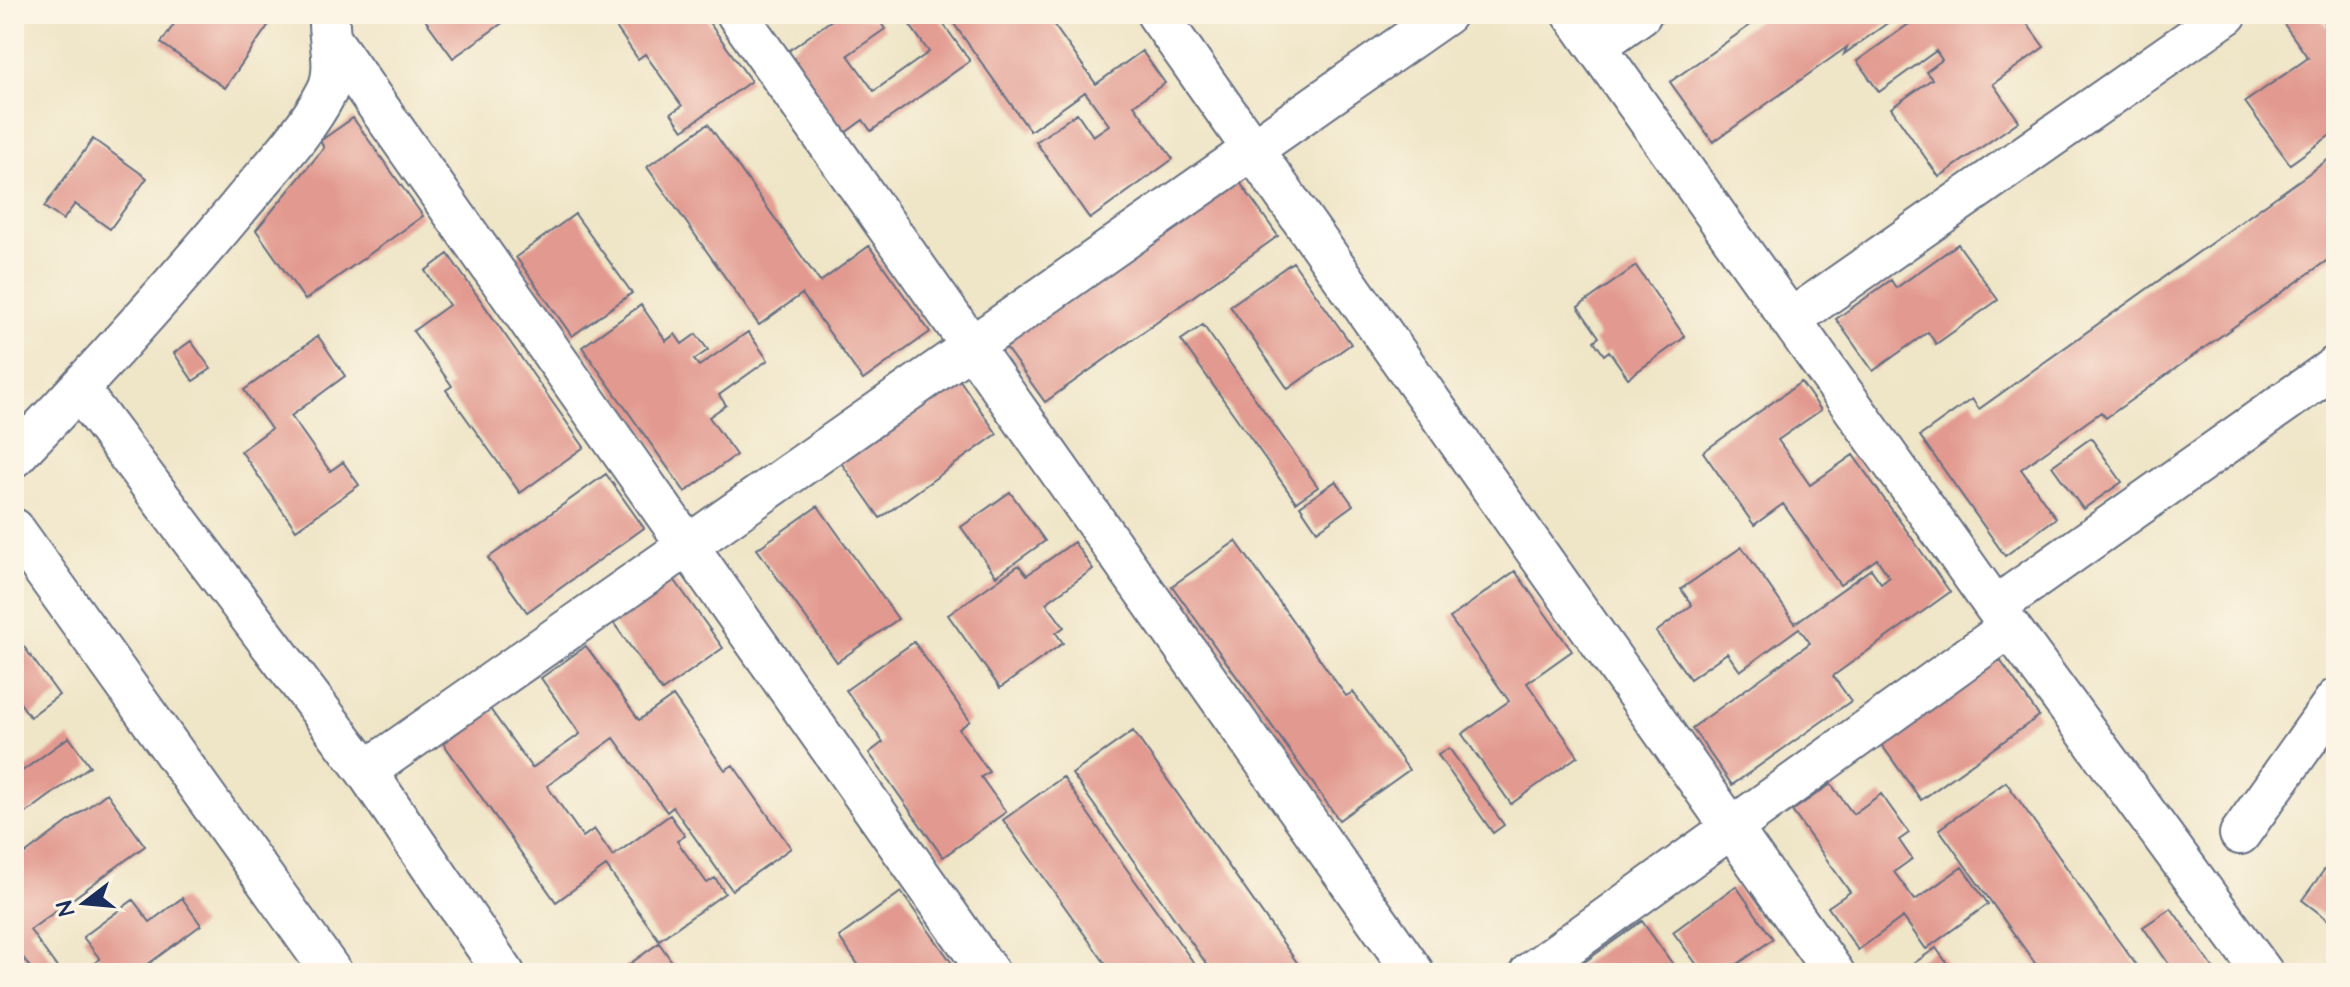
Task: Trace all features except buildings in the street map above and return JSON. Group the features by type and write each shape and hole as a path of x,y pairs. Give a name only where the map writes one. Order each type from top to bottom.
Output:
{"street":[{"path":"737,14 1414,973"},
{"path":"1157,14 1834,973"},
{"path":"366,771 1446,14"},
{"path":"1573,14 2003,617 2263,973"},
{"path":"1596,46 1641,14"},
{"path":"1790,320 2227,14"},
{"path":"14,457 140,326 298,135 329,89 331,29"},
{"path":"331,29 687,546 989,973"},
{"path":"1530,973 1731,828 2003,617 2330,382"},
{"path":"79,390 366,771 504,973"},
{"path":"14,529 332,973"},
{"path":"2240,834 2336,699"}]}
